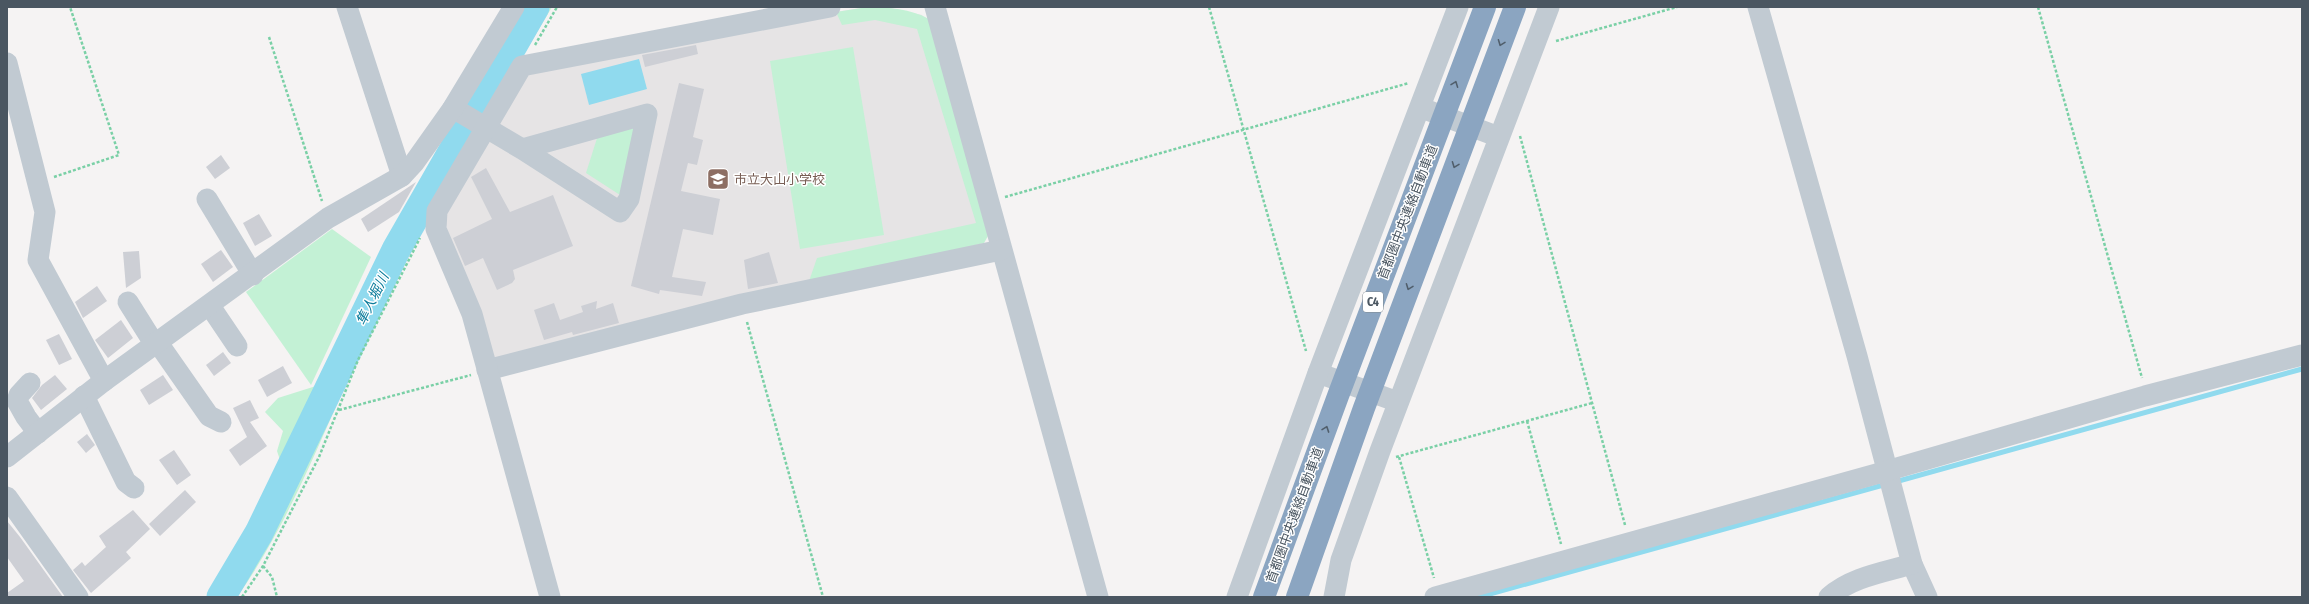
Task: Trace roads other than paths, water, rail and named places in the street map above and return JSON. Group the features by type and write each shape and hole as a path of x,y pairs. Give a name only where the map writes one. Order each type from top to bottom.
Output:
{"highway":[{"name":"首都圏中央連絡自動車道","path":"1264,597 1340,389 1485,7"},
{"name":"C4","path":"1297,597 1339,477 1515,7"},
{"path":"1303,597 1339,477"}],"street":[{"path":"347,7 402,176"},
{"path":"7,457 104,381 253,275 328,218 402,176 414,164 456,111 514,7"},
{"path":"550,597 472,314 436,229 437,211 522,66 830,7"},
{"path":"935,7 987,202 1052,426 1098,597"},
{"path":"1237,597 1318,373 1458,7"},
{"path":"1334,597 1341,560 1389,454 1398,402 1498,137 1549,7"},
{"path":"1758,7 1912,564 1927,597"},
{"path":"7,63 45,212 38,260 104,381"},
{"path":"1420,108 1498,137"},
{"path":"456,111 522,149 620,212 629,199 647,114 522,149"},
{"path":"207,199 253,275"},
{"path":"487,370 742,304 1001,250"},
{"path":"128,302 156,344 209,416 221,422"},
{"path":"210,306 237,346"},
{"path":"1447,595 1887,471 2145,396 2302,355"},
{"path":"1318,373 1398,402"},
{"path":"30,383 19,395 17,401 26,417 38,433"},
{"path":"84,396 126,482 134,488"},
{"path":"7,497 78,597"},
{"path":"1829,597 1846,585 1912,564"}],"water":[{"path":"639,59 647,89 589,105 581,74"}],"waterway":[{"name":"隼人堀川","path":"221,597 259,533 396,250 535,7"},
{"path":"1895,482 2302,369"},
{"path":"1479,597 1887,484"}],"place":[{"name":"市立大山小学校","path":"718,179"}]}
